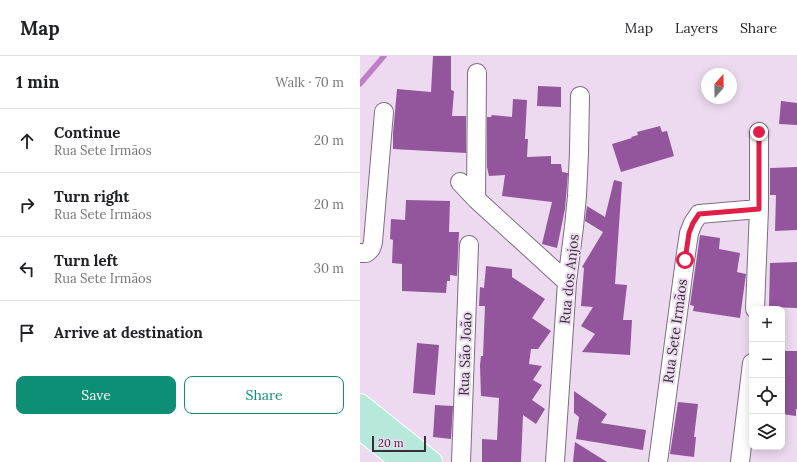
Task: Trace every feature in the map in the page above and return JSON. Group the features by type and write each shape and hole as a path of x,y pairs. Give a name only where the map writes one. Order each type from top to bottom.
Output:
{"main road":[{"path":"360,405 431,462"},
{"path":"360,428 403,462"}],"street":[{"path":"476,200 477,73"},
{"name":"Rua dos Anjos","path":"555,462 567,282 577,196 580,96"},
{"path":"360,253 366,253 372,248 384,112"},
{"path":"755,306 759,209 759,132"},
{"path":"460,182 476,200 567,282"},
{"name":"Rua Sete Irmãos","path":"658,462 689,233 699,214 759,209"},
{"name":"Rua São João","path":"461,462 469,245"},
{"path":"740,462 750,378"}],"building":[{"path":"433,56 451,56 451,90 454,91 452,116 466,116 466,153 393,149 397,89 431,92"},
{"path":"538,86 561,87 561,107 537,106"},
{"path":"513,99 527,100 525,139 528,139 527,157 551,156 551,164 561,164 562,172 568,173 565,209 557,248 542,244 552,202 502,196 505,175 489,176 487,167 487,117 491,117 492,115 512,117"},
{"path":"781,101 797,103 797,125 779,124"},
{"path":"660,126 662,132 667,131 674,156 621,172 612,144 632,138 631,137 638,135 637,132"},
{"path":"797,167 797,230 775,231 776,195 770,195 770,168"},
{"path":"614,180 622,182 615,284 627,285 623,320 632,320 630,355 582,352 595,334 581,326 593,307 581,306 584,268 582,267 603,232 585,221 587,206 605,217"},
{"path":"406,200 450,201 449,232 459,232 457,276 450,275 450,281 447,281 446,293 402,291 402,264 392,263 393,240 390,239 391,219 405,220"},
{"path":"700,235 720,238 719,249 740,253 737,272 746,274 740,318 693,311 694,306 690,305"},
{"path":"797,262 797,308 769,306 770,263"},
{"path":"486,266 512,269 512,277 545,299 532,318 551,331 538,349 531,349 529,364 542,366 533,380 542,385 532,400 545,409 536,424 523,415 521,462 482,462 482,439 497,440 499,398 481,396 480,365 481,356 483,356 485,306 479,306 480,287 484,288"},
{"path":"417,343 439,345 435,395 413,393"},
{"path":"785,351 797,351 796,416 785,414"},
{"path":"574,391 607,414 601,423 646,430 643,450 576,439 579,417 574,413"},
{"path":"678,402 698,404 694,437 696,437 694,457 670,454"},
{"path":"435,405 453,406 451,439 433,437"},
{"path":"575,442 607,462 573,462"}],"waterway":[{"path":"360,84 384,56"}],"route":[{"path":"685,260 689,233 699,214 759,209 759,132"}]}
